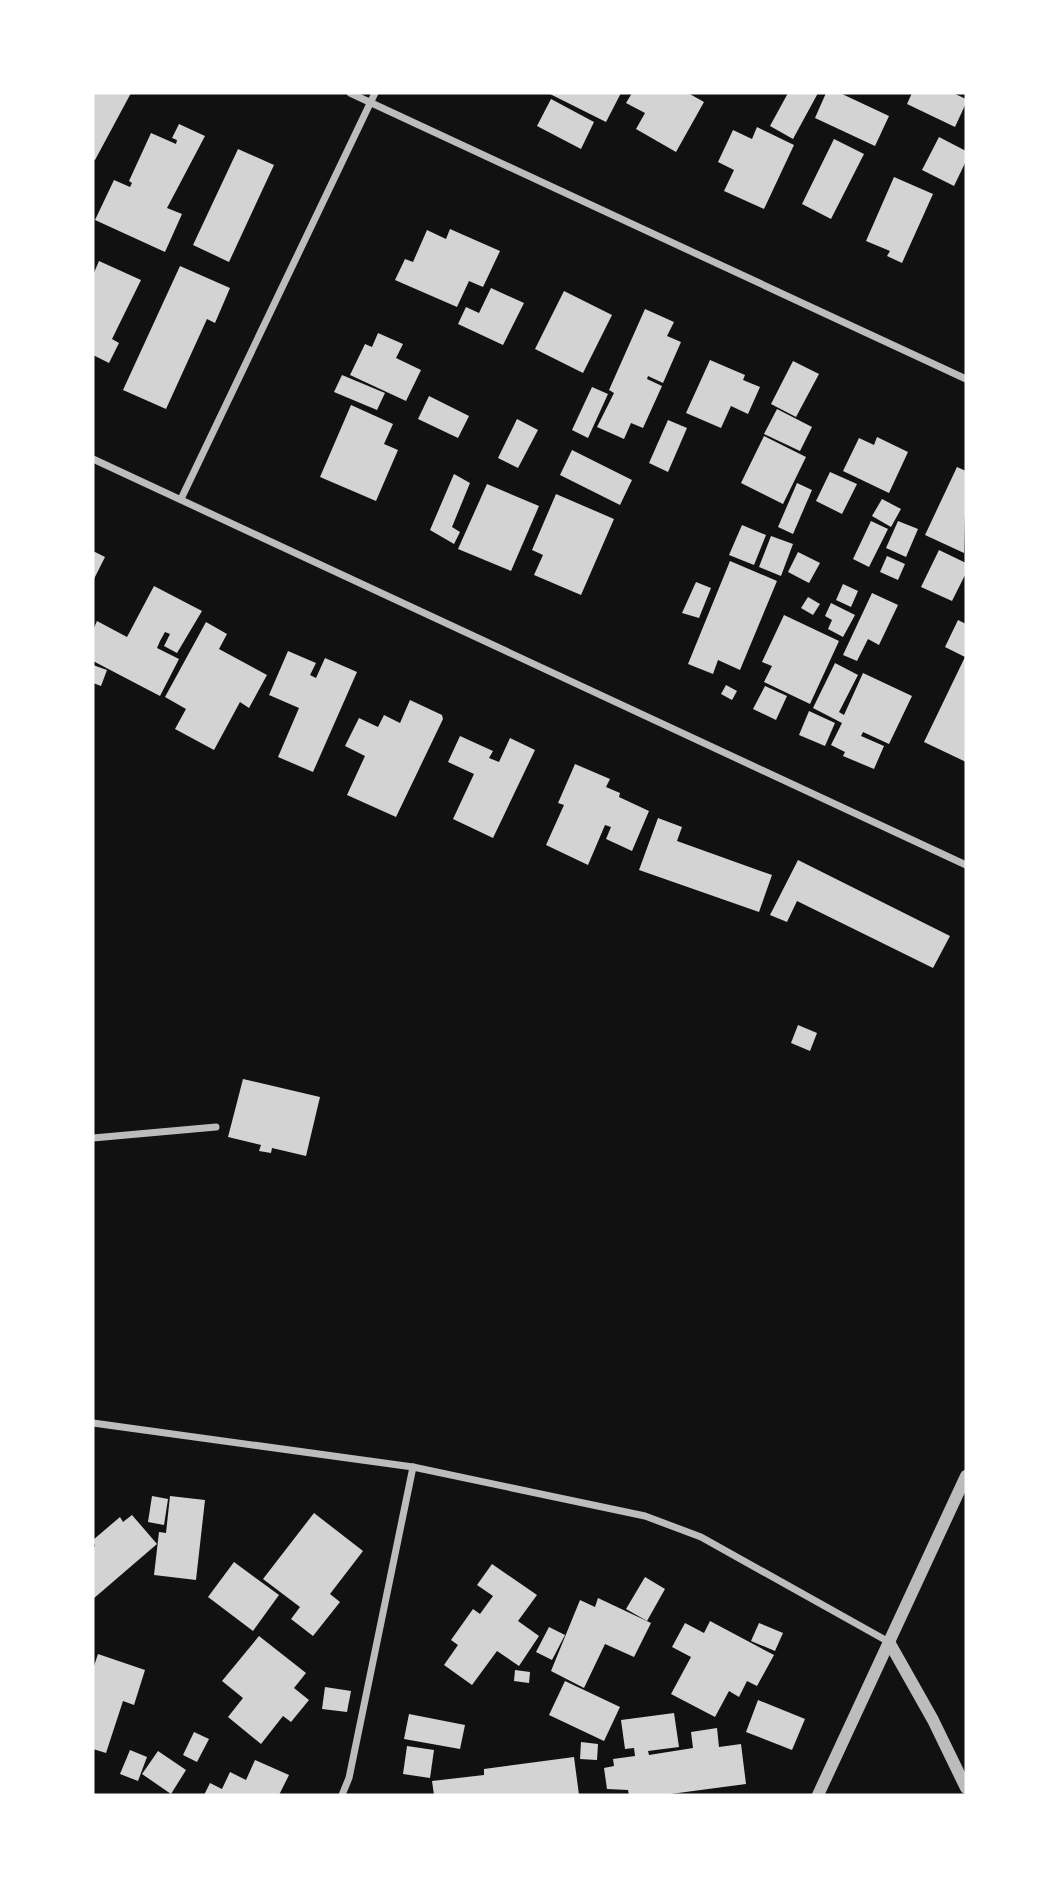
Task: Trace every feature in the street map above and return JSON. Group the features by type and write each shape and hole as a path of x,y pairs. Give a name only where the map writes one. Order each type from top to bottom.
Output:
{"street":[{"path":"350,93 966,379"},
{"path":"181,499 375,93"},
{"path":"93,458 966,864"},
{"path":"93,1138 216,1127"},
{"path":"93,1423 414,1467 645,1516 701,1537 889,1642 933,1720 966,1788"},
{"path":"342,1795 349,1778 414,1467"},
{"path":"818,1795 966,1476"}],"building":[{"path":"93,93 131,93 95,160 93,159"},
{"path":"548,93 621,93 606,122"},
{"path":"632,93 688,93 704,102 676,152 636,129 645,113 626,103"},
{"path":"788,93 818,93 793,139 770,126"},
{"path":"826,93 840,93 889,116 875,146 815,118"},
{"path":"912,93 953,93 966,99 966,103 955,127 907,104"},
{"path":"551,99 594,122 581,149 537,126"},
{"path":"179,124 205,136 167,208 182,214 165,252 95,220 114,180 130,187 132,183 129,181 151,133 176,144 177,140 172,138"},
{"path":"757,127 794,145 764,209 724,191 734,170 718,162 733,130 752,139"},
{"path":"939,137 966,151 966,161 954,186 922,170"},
{"path":"834,139 864,154 831,219 802,204"},
{"path":"238,149 274,165 229,262 193,245"},
{"path":"894,177 933,194 902,263 887,256 890,251 866,241"},
{"path":"450,229 500,251 483,287 469,281 457,307 395,280 405,259 413,262 427,230 446,239"},
{"path":"99,261 141,280 112,339 119,343 109,363 93,355 93,275"},
{"path":"180,266 230,288 215,323 207,319 166,409 123,390"},
{"path":"491,288 524,303 503,345 458,324 466,307 479,313"},
{"path":"564,291 612,315 583,373 535,349"},
{"path":"645,309 674,322 667,336 681,342 663,383 648,376 647,379 662,386 643,428 631,423 624,439 597,427 614,393 609,390"},
{"path":"378,333 403,344 396,358 421,370 406,401 350,375 365,344 372,347"},
{"path":"710,360 745,375 743,380 760,387 748,414 731,406 721,428 686,413"},
{"path":"793,361 819,374 796,417 771,404"},
{"path":"342,375 385,393 377,410 334,392"},
{"path":"592,387 608,394 588,438 572,430"},
{"path":"429,396 469,416 458,438 418,419"},
{"path":"351,405 393,424 384,444 398,450 376,501 320,477"},
{"path":"777,409 812,427 800,451 764,434"},
{"path":"517,419 538,430 518,468 498,458"},
{"path":"668,420 687,428 668,472 649,463"},
{"path":"764,436 806,457 783,504 741,483"},
{"path":"877,437 908,452 889,493 843,471 859,438 874,445"},
{"path":"572,450 632,480 620,505 560,475"},
{"path":"957,467 966,471 964,553 925,535"},
{"path":"830,472 857,484 842,514 816,501"},
{"path":"454,474 470,483 452,527 460,532 454,544 430,530"},
{"path":"797,483 812,490 793,534 778,527"},
{"path":"487,484 539,506 511,571 458,549"},
{"path":"556,494 614,519 581,595 534,575 543,555 532,550"},
{"path":"882,499 901,509 891,527 872,516"},
{"path":"871,521 888,529 869,567 853,559"},
{"path":"898,521 918,529 906,557 886,548"},
{"path":"742,525 766,535 754,565 729,555"},
{"path":"771,536 793,544 781,576 759,567"},
{"path":"939,550 966,563 966,573 952,601 921,587"},
{"path":"93,551 105,557 93,581"},
{"path":"798,552 820,563 809,583 788,572"},
{"path":"887,556 905,564 898,580 880,572"},
{"path":"730,561 777,581 740,670 718,660 713,674 688,664"},
{"path":"696,582 711,588 699,618 682,613"},
{"path":"843,584 858,591 851,607 836,600"},
{"path":"154,586 202,611 177,653 164,646 170,634 165,632 160,641 157,648 179,659 160,696 93,661 93,630 97,621 127,637"},
{"path":"872,593 898,605 879,645 868,639 857,661 843,655"},
{"path":"808,597 820,604 813,615 801,608"},
{"path":"831,603 855,615 843,637 828,629 832,620 825,616"},
{"path":"784,615 839,641 810,704 764,682 772,666 762,662"},
{"path":"958,620 966,624 966,762 924,742 965,657 945,647"},
{"path":"206,622 227,634 219,649 267,675 249,708 240,702 214,750 175,729 186,709 165,697"},
{"path":"288,651 316,663 310,675 316,678 325,658 357,672 313,772 278,757 299,708 269,695"},
{"path":"835,663 858,675 839,712 844,715 863,673 912,696 889,744 863,732 861,736 884,746 874,769 843,756 845,752 831,745 842,723 813,708"},
{"path":"93,665 107,670 101,686 93,683"},
{"path":"726,685 737,691 732,700 721,694"},
{"path":"765,686 787,696 776,720 753,709"},
{"path":"410,700 442,715 443,719 396,817 347,795 365,756 345,746 359,718 378,727 384,715 400,723"},
{"path":"809,711 835,723 825,746 799,735"},
{"path":"460,736 493,751 489,758 499,762 510,738 535,750 493,838 453,819 474,774 448,762"},
{"path":"575,764 610,779 606,787 620,793 619,797 649,811 632,851 606,839 611,827 605,825 588,865 546,845 564,805 558,803"},
{"path":"658,818 682,827 677,841 772,875 759,912 639,870"},
{"path":"798,860 950,936 933,968 797,901 787,922 770,915"},
{"path":"798,1025 817,1033 810,1051 791,1043"},
{"path":"243,1079 320,1097 306,1156 272,1148 271,1153 259,1151 261,1145 228,1137"},
{"path":"152,1496 168,1499 164,1525 148,1522"},
{"path":"170,1496 205,1500 196,1580 154,1575 159,1532 166,1533"},
{"path":"314,1513 363,1551 330,1594 340,1602 313,1636 291,1619 300,1607 263,1579"},
{"path":"132,1515 157,1544 93,1599 93,1540 120,1517 123,1522"},
{"path":"234,1562 279,1595 253,1631 208,1597"},
{"path":"492,1564 537,1595 518,1621 539,1636 519,1666 497,1651 472,1685 444,1665 458,1645 451,1640 473,1609 480,1614 493,1596 477,1585"},
{"path":"645,1577 665,1589 647,1621 626,1609"},
{"path":"598,1598 651,1623 634,1657 605,1644 584,1688 551,1671 580,1600 595,1607"},
{"path":"710,1621 774,1655 757,1686 747,1681 739,1697 729,1691 715,1717 671,1694 691,1657 672,1647 685,1623 704,1633"},
{"path":"759,1623 783,1633 775,1651 751,1641"},
{"path":"549,1627 565,1635 552,1660 536,1652"},
{"path":"259,1636 306,1673 294,1688 309,1700 291,1722 283,1716 261,1744 228,1717 243,1698 222,1681"},
{"path":"98,1654 145,1670 134,1705 123,1701 106,1753 93,1749 93,1669"},
{"path":"515,1670 530,1672 529,1683 514,1681"},
{"path":"565,1681 620,1707 604,1741 549,1715"},
{"path":"325,1687 351,1691 347,1712 322,1709"},
{"path":"758,1700 805,1719 792,1750 746,1732"},
{"path":"674,1713 679,1747 648,1751 649,1755 693,1748 691,1732 717,1728 719,1747 741,1744 746,1784 663,1795 629,1795 628,1790 607,1789 604,1768 614,1766 613,1759 635,1756 634,1748 625,1749 621,1720"},
{"path":"409,1714 465,1725 460,1749 404,1739"},
{"path":"194,1732 209,1739 197,1762 183,1755"},
{"path":"581,1742 598,1744 597,1760 580,1759"},
{"path":"407,1746 434,1750 430,1778 403,1774"},
{"path":"130,1750 147,1757 138,1781 120,1774"},
{"path":"158,1751 186,1770 171,1794 142,1774"},
{"path":"574,1757 579,1795 434,1795 432,1781 484,1775 484,1769"},
{"path":"255,1760 289,1775 279,1795 204,1795 210,1783 222,1789 230,1772 246,1780"}]}
